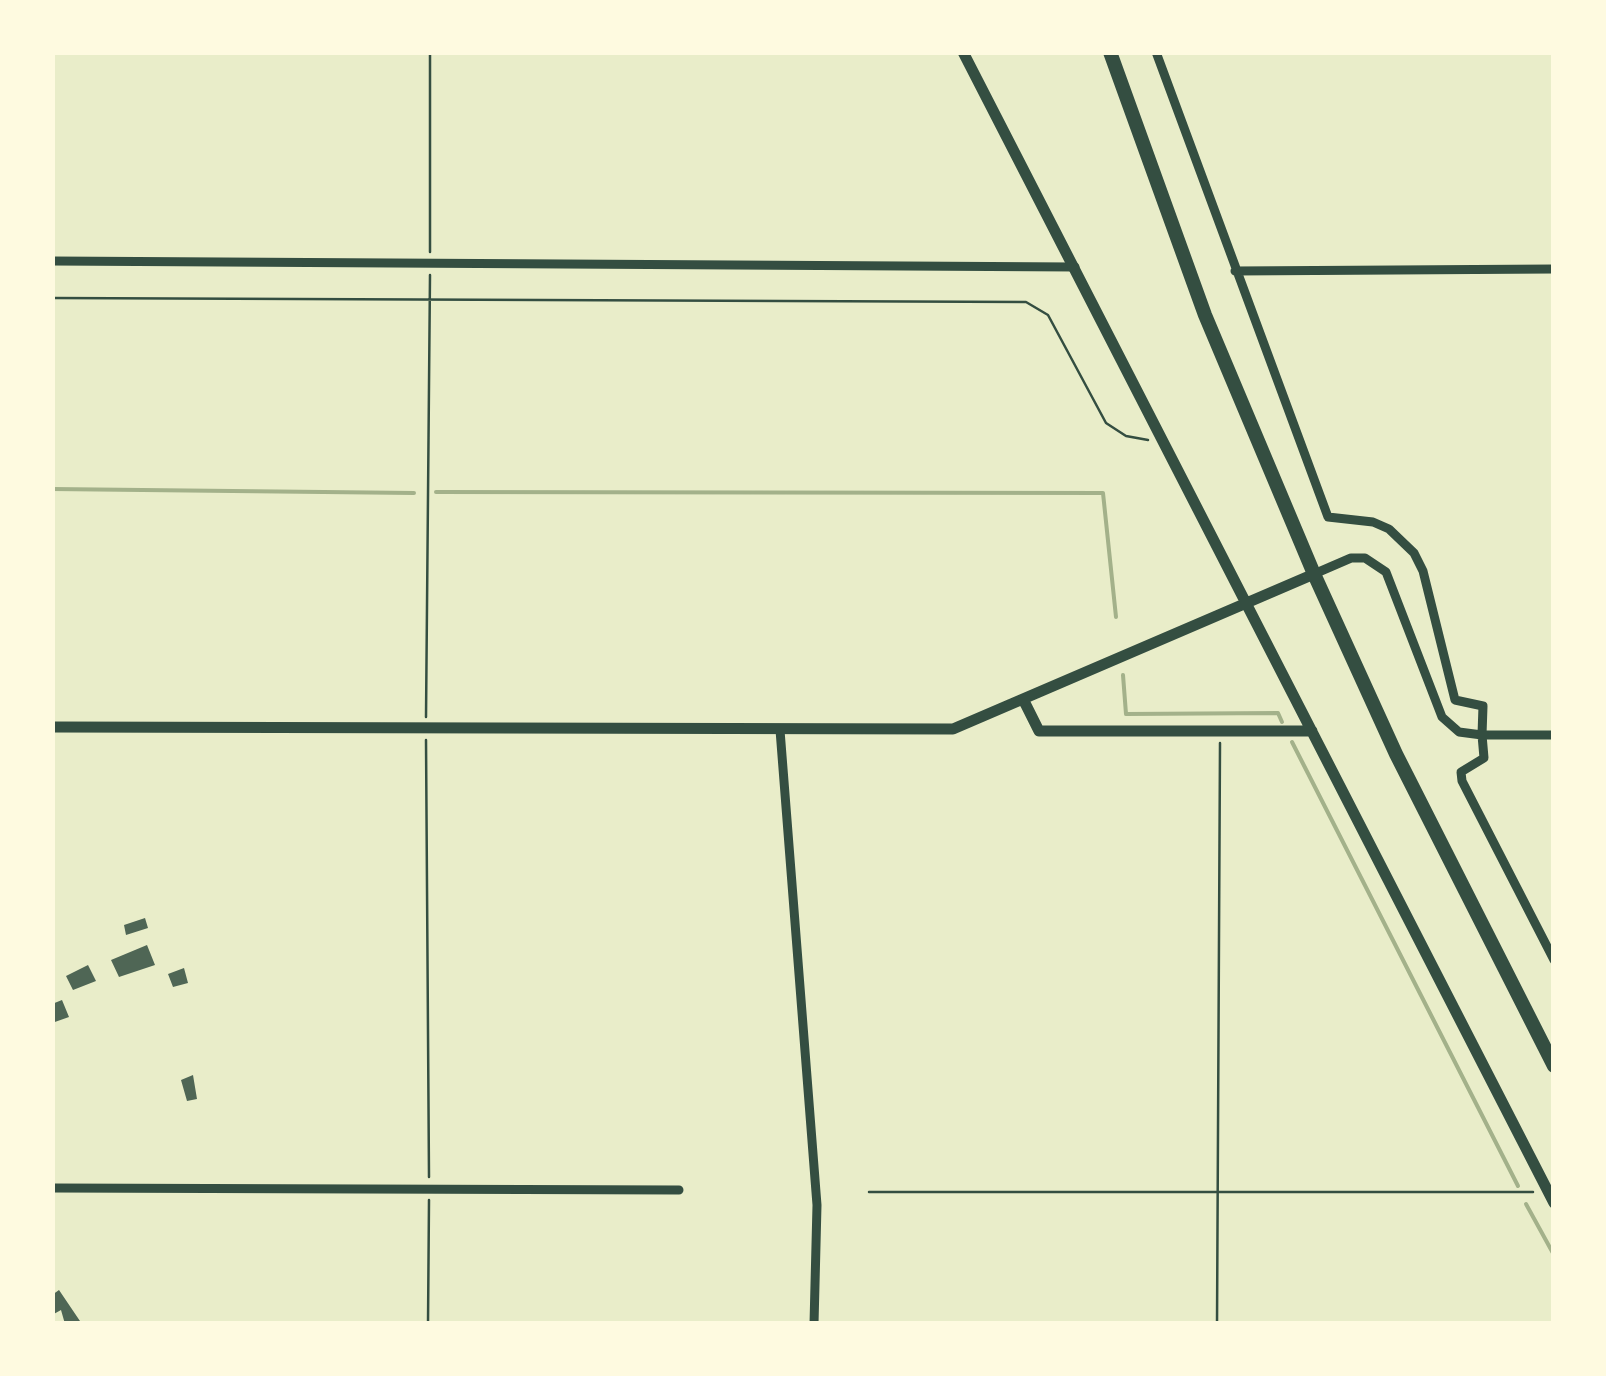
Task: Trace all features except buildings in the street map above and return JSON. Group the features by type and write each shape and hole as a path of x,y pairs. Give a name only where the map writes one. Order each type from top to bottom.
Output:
{"main road":[{"path":"1110,52 1205,314 1314,574 1396,754 1554,1066"}],"street":[{"path":"963,52 1551,1198"},
{"path":"1156,52 1328,517 1373,522 1389,529 1414,552 1423,570 1455,700 1482,706 1484,758 1461,772 1462,781 1554,960"},
{"path":"52,261 1074,267"},
{"path":"1235,270 1554,269"},
{"path":"52,727 953,729 1350,558 1380,564 1442,716 1459,732 1482,736 1554,735"},
{"path":"1024,700 1039,731 1312,731"},
{"path":"780,730 818,1205 814,1324"},
{"path":"52,1188 679,1190"}],"path":[{"path":"428,1324 430,52"},
{"path":"52,298 1026,302 1048,315 1106,423 1144,441 1161,435"},
{"path":"1218,1324 1220,732"},
{"path":"869,1192 1551,1198"}],"waterway":[{"path":"52,489 414,493"},
{"path":"436,492 1103,493 1116,617"},
{"path":"1123,675 1126,714 1278,713 1282,722"},
{"path":"1292,742 1518,1186"},
{"path":"1526,1204 1554,1255"}]}
